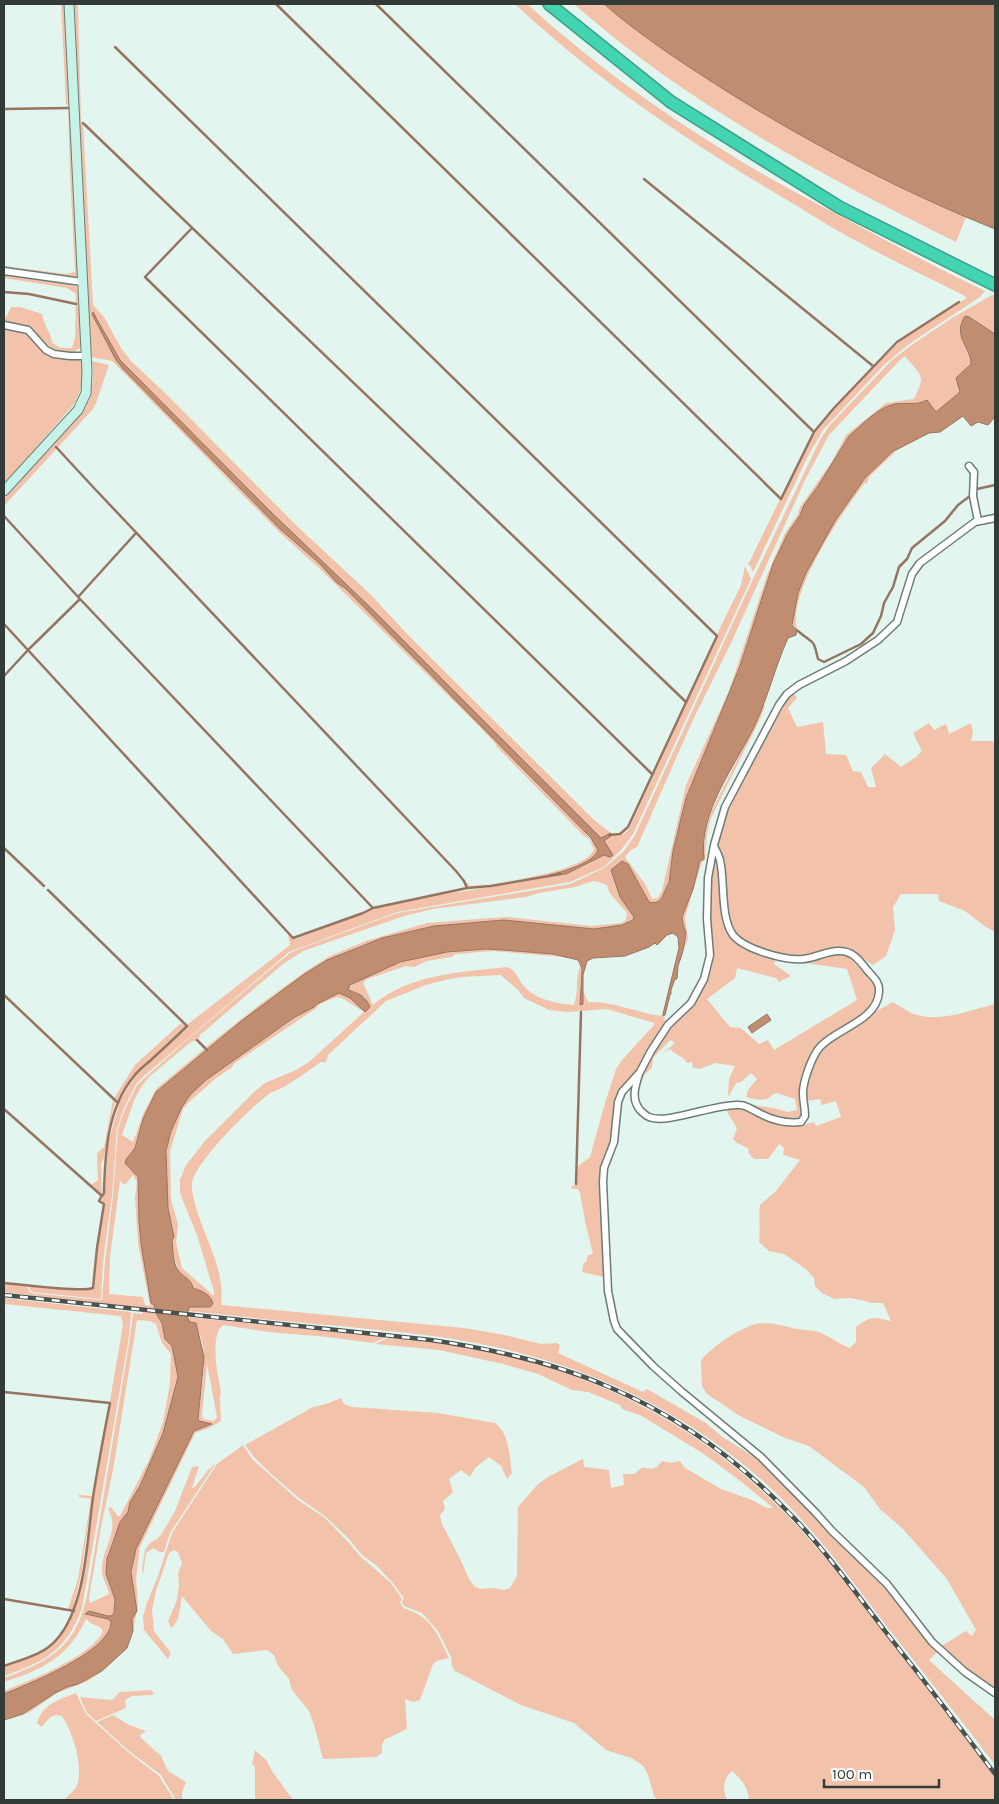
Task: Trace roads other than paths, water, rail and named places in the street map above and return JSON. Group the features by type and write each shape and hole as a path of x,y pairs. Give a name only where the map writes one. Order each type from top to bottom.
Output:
{"highway":[{"path":"549,4 671,102 839,207 995,284"}],"main road":[{"path":"4,491 71,419 83,402 86,394 86,356 69,4"}],"street":[{"path":"4,271 82,282"},
{"path":"4,325 28,330 46,350 54,354 86,356"},
{"path":"969,466 974,472 974,496 978,521"},
{"path":"714,845 720,860 729,926 738,939 750,947 789,959 804,959 840,950 851,953 861,961 878,983 878,1000 875,1006 865,1017 841,1030 819,1048 804,1086 805,1116 801,1122 779,1122 769,1119 743,1105 727,1104 690,1114 661,1119 650,1118 637,1106 634,1098 635,1087 640,1072 651,1051 668,1025 691,1003 709,966 707,896 714,845 725,807 773,716 787,694 799,685 846,661 878,640 897,622 915,568 967,527 978,521 995,518"},
{"path":"640,1072 622,1092 618,1102 614,1142 604,1168 608,1292 617,1329 681,1391 761,1457 832,1531 887,1584 932,1642 965,1672 995,1693"}],"waterway":[{"path":"276,4 781,499 814,432 834,408 897,342 959,302"},
{"path":"376,4 814,432"},
{"path":"115,47 717,636 628,827 620,834 609,835"},
{"path":"4,109 68,108"},
{"path":"83,123 686,702"},
{"path":"644,179 873,366"},
{"path":"192,228 145,277 652,774"},
{"path":"4,292 29,294 76,304"},
{"path":"56,447 456,871 467,888"},
{"path":"977,489 995,485"},
{"path":"798,631 812,642 818,659 824,662 861,644 873,633 881,616 884,603 893,587 899,567 907,559 912,548 945,521 958,505 970,496"},
{"path":"4,516 80,599 373,908"},
{"path":"78,597 136,533"},
{"path":"4,676 80,599"},
{"path":"4,624 293,938 373,908 467,888 491,886 561,874"},
{"path":"4,848 44,886"},
{"path":"4,1109 102,1196 104,1193 105,1162 109,1132 118,1103 136,1073 187,1026 48,890"},
{"path":"4,995 118,1103"},
{"path":"576,1184 581,1012"},
{"path":"197,1040 207,1050"},
{"path":"4,1283 64,1289 93,1288 104,1204 99,1201 101,1197"},
{"path":"4,1392 110,1403 93,1497 84,1571 74,1609 67,1625 57,1639 46,1649 4,1666"},
{"path":"4,1599 74,1611"}],"railway":[{"path":"4,1295 431,1340 500,1352 566,1370 635,1399 685,1427 732,1461 754,1479 795,1519 841,1574 995,1774"}]}
